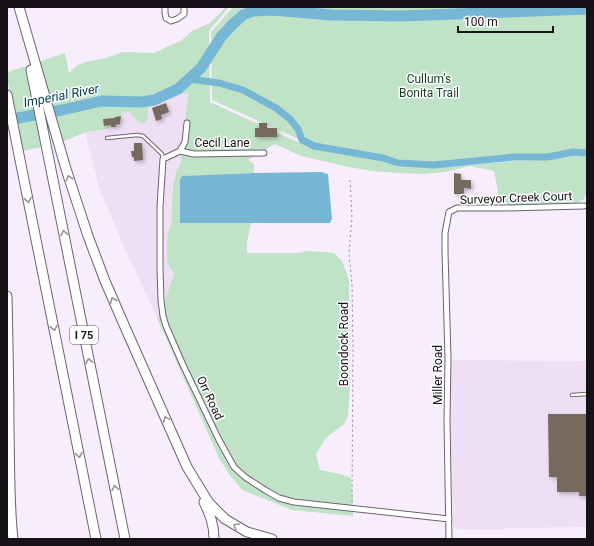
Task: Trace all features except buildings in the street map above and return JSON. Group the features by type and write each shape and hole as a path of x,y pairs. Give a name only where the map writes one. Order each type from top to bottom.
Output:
{"highway":[{"name":"I 75","path":"19,7 31,57 46,143 125,539"},
{"path":"31,57 72,188 105,281 187,467 211,517 214,530 214,539"},
{"name":"I 75","path":"7,95 96,539"},
{"path":"7,296 11,517 13,539"},
{"path":"187,467 209,503 226,519 247,532 272,539"},
{"path":"7,527 11,517"}],"street":[{"path":"165,7 164,14 166,18 171,21 184,14 184,7"},
{"path":"163,160 180,151 185,142 187,124"},
{"name":"Cecil Lane","path":"180,151 194,154 264,153"},
{"name":"Orr Road","path":"163,160 160,185 160,269 163,316 183,365 229,460 234,467 240,473 265,490 279,498 294,502 449,519"},
{"name":"Surveyor Creek Court","path":"449,212 457,208 584,206"},
{"name":"Miller Road","path":"449,212 446,233 449,539"}],"lane":[{"path":"107,138 137,135 144,136 162,154 163,160"},
{"path":"572,395 587,394"}],"path":[{"name":"Boondock Road","path":"350,180 352,217 349,254 352,285 353,347 352,508"}],"shaded area":[{"path":"188,92 180,166 177,169 173,185 171,224 168,234 167,262 174,274 158,320 123,245 99,187 86,132 108,129 120,114 129,110 134,120 148,118 148,110 150,105 156,101 169,99 178,94"},
{"path":"449,360 587,361 587,527 503,528 504,530 453,528"}],"green space":[{"path":"226,7 229,7 209,31 210,102 313,149 382,161 398,167 434,168 515,161 548,160 573,155 587,156 587,193 583,200 564,208 516,210 499,197 494,171 470,166 445,172 423,174 372,171 301,156 275,144 248,160 254,164 254,173 182,176 180,179 180,223 251,223 247,242 247,253 299,253 307,251 324,252 334,253 342,261 349,280 350,387 348,416 344,424 326,438 316,454 320,470 351,478 353,516 292,510 242,490 229,474 219,458 158,320 174,274 167,262 167,242 171,224 173,185 177,169 180,166 188,93 178,94 169,99 156,101 150,105 148,110 148,118 145,123 139,122 133,118 129,111 117,118 108,129 86,132 62,142 38,62 65,53 69,73 76,66 85,62 106,58 123,52 154,53 182,40 192,31 210,23"},
{"name":"Cullum's Bonita Trail","path":"233,7 587,7 587,153 573,152 548,157 515,157 434,165 398,163 383,158 314,146 212,100 211,32"},
{"path":"27,66 43,147 22,151 7,72"}],"water":[{"path":"321,172 328,174 332,219 330,223 180,223 180,179 182,176"}],"waterway":[{"name":"Imperial River","path":"7,120 102,101 142,102 154,100 178,89 201,68 221,37 232,25 243,15 253,11 272,10 332,15 401,16 587,9"},
{"path":"189,79 219,83 243,90 276,108 290,119 298,129 302,140 314,146 383,158 398,163 434,165 515,157 548,157 573,152 587,153"}]}
